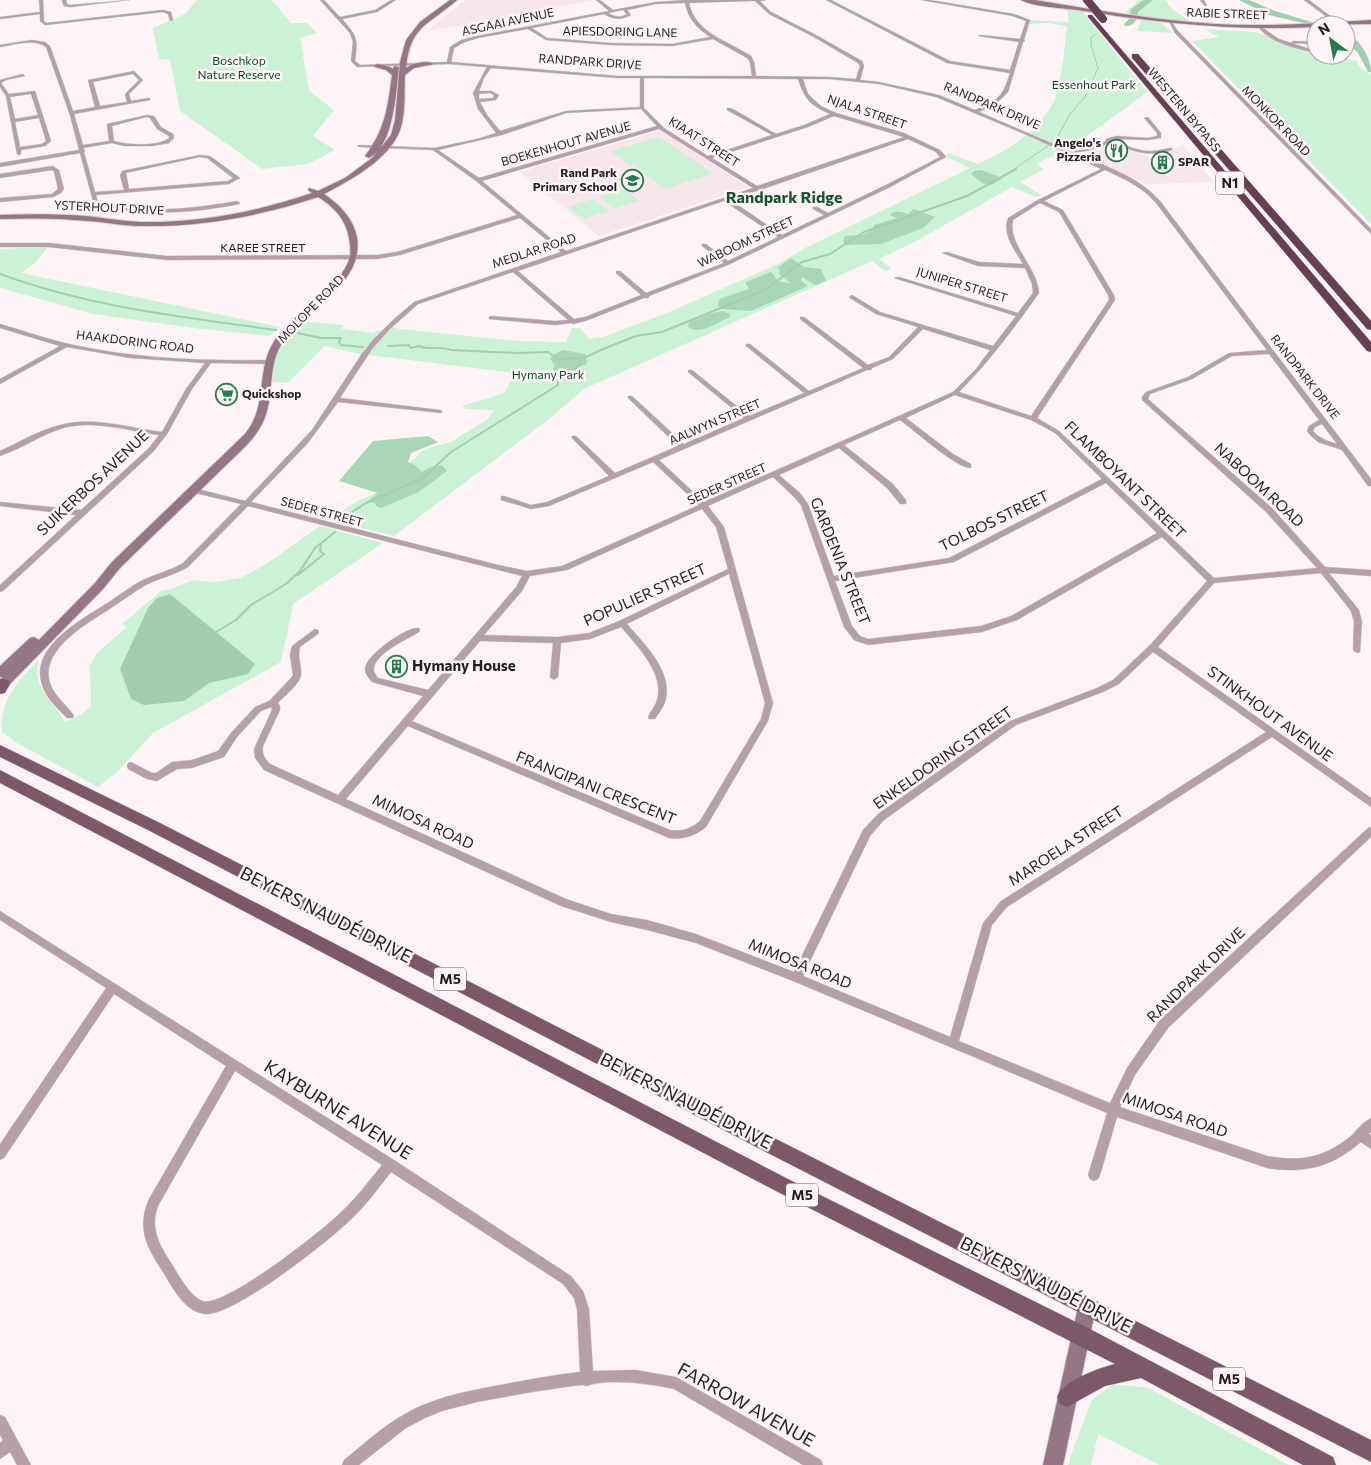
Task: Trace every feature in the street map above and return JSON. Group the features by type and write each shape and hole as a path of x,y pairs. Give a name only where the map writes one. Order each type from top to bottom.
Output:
{"highway":[{"name":"WESTERN BYPASS","path":"1076,0 1371,349"},
{"name":"WESTERN BYPASS","path":"1087,0 1371,326"}],"main road":[{"path":"401,39 409,29 444,0"},
{"name":"YSTERHOUT DRIVE","path":"0,211 55,210 140,218 184,217 239,210 315,192 357,165 377,147 388,125 395,75 405,53 409,38 416,30 454,0"},
{"name":"RABIE STREET","path":"1024,0 1170,22 1218,26 1306,25"},
{"name":"RABIE STREET","path":"1356,23 1371,22"},
{"path":"405,53 410,60 417,62"},
{"path":"380,66 392,62 399,63"},
{"name":"YSTERHOUT DRIVE","path":"0,217 58,216 134,223 172,223 232,217 315,192 357,174 371,164 387,147 398,127 403,74 399,63"},
{"path":"403,74 415,65 434,63"},
{"path":"380,66 388,68 395,75"},
{"name":"MOLOPE ROAD","path":"1,683 99,586 116,565 237,448 257,426 264,412 267,400 269,362 273,351 286,330 340,278 353,257 354,247 350,228 340,211 315,192"},
{"path":"0,742 7,754"},
{"name":"BEYERS NAUDÉ DRIVE","path":"7,754 153,826 1087,1307 1371,1451"},
{"name":"BEYERS NAUDÉ DRIVE","path":"4,779 780,1184 1081,1335 1325,1465"},
{"path":"1053,1465 1087,1307"},
{"path":"1067,1397 1102,1376 1141,1368"}],"street":[{"path":"41,0 43,23 54,24 169,12 170,20"},
{"path":"64,0 65,5 70,6 128,0"},
{"path":"322,0 341,18 352,33 354,63 361,67 380,66"},
{"path":"341,18 376,11 394,0"},
{"path":"598,0 612,11"},
{"path":"756,0 770,13 821,39 860,63 862,66 858,80"},
{"name":"ASGAAI AVENUE","path":"449,59 452,47 463,41 604,12 659,2 764,0"},
{"path":"828,0 949,62 1012,72"},
{"path":"923,0 1024,17 1029,22 1008,88 1002,97 975,112"},
{"path":"1202,0 1206,5"},
{"path":"1306,0 1327,15"},
{"path":"687,1 687,11 691,20 715,37 749,56 752,61 754,78"},
{"path":"141,8 147,23"},
{"path":"604,12 612,17 623,18 630,14 624,9"},
{"path":"110,12 116,27"},
{"path":"0,18 41,13"},
{"path":"79,15 79,21"},
{"path":"85,20 85,30"},
{"name":"MONKOR ROAD","path":"1170,22 1181,37 1371,232"},
{"path":"54,24 54,34"},
{"name":"APIESDORING LANE","path":"528,27 546,39 611,44 672,45 715,37"},
{"path":"1260,27 1264,32 1306,49"},
{"path":"980,36 1023,41"},
{"path":"0,46 36,41 44,42 48,46 83,149 96,204 120,208 155,210 238,203"},
{"path":"1286,42 1306,42"},
{"name":"RANDPARK DRIVE","path":"399,63 434,63 449,59 458,64 593,76 642,78 858,80 922,92 1049,143 1139,185 1158,202 1371,484"},
{"name":"RANDPARK DRIVE","path":"399,63 434,63"},
{"path":"489,67 479,81 475,93 476,101 484,115 500,134"},
{"path":"98,108 90,81 134,72 141,80 127,94 129,102"},
{"path":"19,162 19,149 8,96 0,83 4,79 23,75"},
{"path":"359,146 434,149 500,134 566,112 642,108 642,78"},
{"name":"NJALA STREET","path":"800,78 809,99 819,107 834,114 910,137 941,153"},
{"path":"8,96 32,92 37,99 48,142 19,149"},
{"path":"475,93 491,92 497,95 494,99 476,101"},
{"path":"72,113 148,99"},
{"name":"KIAAT STREET","path":"642,108 660,127 758,189"},
{"path":"729,109 776,136"},
{"path":"708,157 776,136 834,114"},
{"path":"13,120 41,116"},
{"path":"0,165 112,142 124,145 152,145 167,142 172,138 171,135 159,128 150,116 109,125 112,142"},
{"path":"1072,153 1093,149 1117,137 1148,139 1159,137 1159,133 1146,118"},
{"name":"BOEKENHOUT AVENUE","path":"478,180 660,127"},
{"name":"MEDLAR ROAD","path":"70,716 52,695 45,680 44,665 53,649 77,627 132,590 145,583 169,575 184,566 306,442 368,351 386,330 416,303 910,137"},
{"path":"1108,140 1148,154 1161,153 1170,149"},
{"path":"434,149 478,180 565,253"},
{"name":"WABOOM STREET","path":"491,318 555,323 574,322 646,297 728,263 828,215 939,160 943,157 941,153"},
{"path":"95,194 229,182 237,178 208,157 200,156 124,172 127,191"},
{"path":"0,176 53,168 56,170 61,189 53,195 0,200"},
{"name":"SEDER STREET","path":"194,490 369,536 527,574 564,568 955,393 968,382 1035,296 1035,282 1010,235 1008,222 1015,215 1040,201 1106,168"},
{"path":"726,200 782,237"},
{"path":"1033,418 1112,300 1111,295 1061,211 1040,201"},
{"path":"815,208 828,215"},
{"name":"KAREE STREET","path":"0,245 49,245 168,258 391,255 521,216"},
{"path":"704,245 728,263"},
{"path":"945,253 978,264 1027,266"},
{"path":"514,270 574,322"},
{"path":"618,272 646,297"},
{"name":"JUNIPER STREET","path":"897,278 1020,314"},
{"path":"852,297 873,310 994,349"},
{"path":"802,318 869,369"},
{"name":"HAAKDORING ROAD","path":"0,326 66,345 105,352 208,362 269,362"},
{"name":"AALWYN STREET","path":"504,498 530,507 542,506 655,460 896,356 922,327"},
{"path":"0,382 66,345"},
{"path":"748,345 809,394"},
{"path":"1148,403 1145,397 1148,393 1190,378 1231,354 1270,352"},
{"name":"SUIKERBOS AVENUE","path":"0,589 151,450 164,434 186,395 208,362"},
{"path":"690,371 748,419"},
{"name":"FLAMBOYANT STREET","path":"955,393 1033,418 1057,432 1212,581"},
{"path":"630,397 683,447"},
{"path":"336,400 440,412"},
{"name":"NABOOM ROAD","path":"1148,403 1286,526 1355,610 1358,622 1357,650"},
{"path":"902,418 951,456 969,466"},
{"path":"1324,421 1312,426 1310,432 1313,437 1322,442 1344,448"},
{"path":"0,454 69,425 96,425 164,434"},
{"path":"574,437 614,476"},
{"path":"840,445 890,486 903,502"},
{"name":"FRANGIPANI CRESCENT","path":"406,722 669,834 676,836 690,833 703,824 768,711 768,695 720,527 704,506 655,460"},
{"name":"GARDENIA STREET","path":"775,475 802,500 852,634 862,640 874,642 982,629 1014,618 1161,534"},
{"name":"TOLBOS STREET","path":"830,579 950,560 1106,480"},
{"path":"0,504 83,513"},
{"name":"POPULIER STREET","path":"477,638 557,640 590,636 622,623 732,570"},
{"path":"1212,581 1323,570 1371,573"},
{"path":"340,800 519,589 527,574"},
{"name":"ENKELDORING STREET","path":"797,978 860,844 866,833 880,817 1012,723 1100,690 1116,682 1153,647 1212,581"},
{"path":"622,623 650,656 656,670 662,689 661,697 652,717"},
{"path":"416,630 372,659 369,667 371,676 375,680 429,694"},
{"path":"131,766 150,776 157,777 175,765 192,764 221,754 234,735 258,709 272,703 295,680 297,675 294,655 296,646 315,632"},
{"path":"554,677 557,640"},
{"name":"STINKHOUT AVENUE","path":"1153,647 1371,803"},
{"name":"MIMOSA ROAD","path":"272,703 276,706 272,719 258,746 260,760 276,772 573,907 696,939 797,978 1113,1110 1267,1162 1291,1165 1307,1164 1324,1158 1366,1139 1371,1124"},
{"name":"MAROELA STREET","path":"953,1044 988,923 997,910 1272,733"},
{"name":"RANDPARK DRIVE","path":"1094,1175 1113,1110 1122,1089 1140,1057 1164,1024 1371,831"},
{"name":"KAYBURNE AVENUE","path":"1,917 390,1164 567,1280 579,1294 583,1309 587,1380"},
{"path":"0,1154 113,987"},
{"path":"233,1064 153,1203 148,1218 148,1234 160,1258 189,1297 204,1308 213,1308 223,1304 288,1262 343,1219 390,1164"},
{"name":"FARROW AVENUE","path":"349,1465 397,1427 419,1414 436,1407 472,1396 552,1382 622,1376 657,1378 676,1383 816,1465"},
{"path":"0,1422 24,1465"},
{"path":"0,1452 11,1442"}],"shaded area":[{"path":"466,0 595,0 430,31 430,28"},
{"name":"Rand Park Primary School","path":"661,130 748,187 599,236 520,172"},
{"path":"1111,143 1150,158 1183,145 1214,182 1146,184 1083,156"},
{"path":"981,170 1003,178 991,185 982,183 971,174 974,171"},
{"path":"914,209 935,217 923,228 881,244 845,245 843,241 845,236 862,235 871,231 874,225 897,218 890,215 894,212 908,214"},
{"path":"791,258 804,267 821,269 826,281 815,285 802,277 801,281 808,286 751,311 722,309 718,305 719,299 749,289 746,282 771,272 778,281 792,284 779,274 780,270 777,268"},
{"path":"723,311 730,314 730,317 704,329 698,330 688,327 689,322"},
{"path":"563,350 585,354 586,365 582,365 578,369 583,372 573,377 567,372 557,373 553,370 555,365 550,359 553,355"},
{"path":"428,436 438,442 411,453 408,462 415,465 422,472 430,467 442,465 447,471 419,492 381,508 372,503 370,499 378,493 339,481 373,441"},
{"path":"170,594 255,664 248,674 209,683 184,701 144,705 131,699 120,669 148,608 157,598"}],"green space":[{"name":"Boschkop Nature Reserve","path":"197,0 272,0 291,23 307,23 317,33 300,38 309,91 334,110 313,136 335,150 308,164 262,169 180,111 170,60 159,59 153,28 185,14"},
{"path":"1139,0 1164,0 1172,9 1190,21 1174,21 1125,13"},
{"name":"Hymany Park","path":"1061,6 1080,8 1147,92 1080,140 1052,157 1036,164 1044,169 1020,182 1041,195 1036,197 1012,187 916,241 879,259 892,269 885,271 872,261 584,389 549,419 394,536 330,520 352,504 377,492 425,449 451,442 488,419 494,410 466,409 462,406 505,393 514,373 360,354 325,346 288,383 273,382 276,355 282,341 300,321 344,325 342,329 372,333 391,326 399,329 517,341 566,342 572,328 580,328 589,339 603,337 667,313 778,264 805,248 970,168 944,156 949,153 978,164 1001,153 1022,139 1040,122 1054,101 1060,77 1067,29 1066,26 1048,23 1030,24 1029,20 1069,22 1067,10"},
{"path":"1141,20 1161,23 1173,33 1137,31"},
{"path":"1204,29 1256,32 1306,49 1306,65 1356,65 1356,61 1358,61 1359,66 1371,75 1371,224 1192,41 1219,37"},
{"path":"659,137 712,174 667,188 662,187 633,164 630,165 611,151"},
{"path":"624,189 639,201 614,209 599,197 611,193 616,197 612,193"},
{"path":"593,199 609,211 583,219 568,207"},
{"path":"48,247 36,262 21,273 280,327 270,336 201,329 93,314 0,288 0,249"},
{"path":"320,526 383,543 293,604 281,662 153,733 117,772 98,787 17,743 2,732 2,720 7,700 18,683 39,659 37,669 41,686 65,722 81,715 91,706 90,665 97,653 127,627 122,624 161,591 172,589 193,580 214,582 240,578 263,566"},
{"path":"1113,1384 1149,1388 1289,1465 1159,1465 1098,1434 1091,1465 1068,1465 1092,1400"}],"waterway":[{"path":"1128,24 1133,20 1134,11 1149,0"},
{"path":"1243,0 1272,13 1306,22"},
{"path":"1056,140 1070,114 1085,97 1098,68 1091,45 1091,37 1096,34"},
{"path":"1356,46 1371,70"},
{"path":"1013,170 1055,141"},
{"path":"584,358 636,336 662,332 765,290 802,262 830,254 864,232 967,196 1016,169"},
{"path":"0,274 67,295 136,310 276,330"},
{"path":"293,332 321,338 341,338 339,342 341,345 363,347"},
{"path":"388,346 409,345 411,348 419,346 451,350 518,353 548,352 558,359 584,358"},
{"path":"340,523 346,516 366,503 423,478 451,452 558,385 558,381 569,376 584,358"},
{"path":"216,632 236,620 251,605 286,584 300,571 315,548 335,532"},
{"path":"298,575 324,554 320,551 321,545"}],"place":[{"name":"Angelo's Pizzeria","path":"1117,150"},
{"name":"SPAR","path":"1162,162"},
{"name":"Rand Park Primary School","path":"633,180"},
{"name":"Quickshop","path":"226,394"},
{"name":"Hymany House","path":"396,666"}],"district":[{"name":"Randpark Ridge","path":"784,197"}],"park label":[{"name":"Essenhout Park","path":"1094,85"}]}
